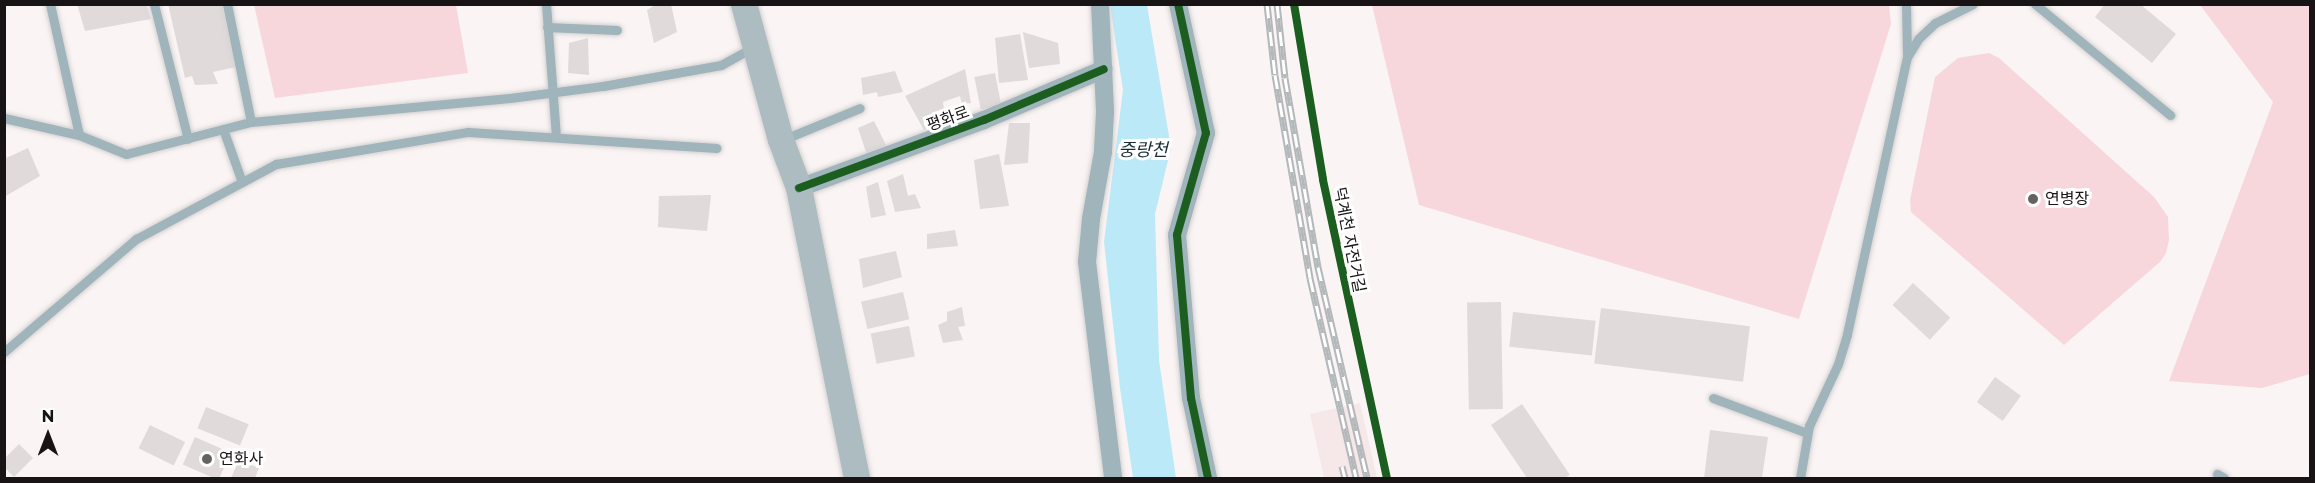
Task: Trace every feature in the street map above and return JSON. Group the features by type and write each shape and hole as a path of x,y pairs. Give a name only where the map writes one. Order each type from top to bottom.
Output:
{"main road":[{"path":"744,4 781,140 799,188 857,478"}],"street":[{"path":"1100,4 1106,112 1103,153 1091,219 1087,261 1113,478"},
{"path":"1178,4 1206,133 1177,235 1191,398 1208,478"},
{"name":"평화로","path":"799,188 984,120 1104,69"}],"lane":[{"path":"50,4 79,135"},
{"path":"154,4 188,139"},
{"path":"227,4 252,122"},
{"path":"546,4 556,138"},
{"path":"1800,478 1808,433 1838,364 1847,334 1907,57 1906,4"},
{"path":"1907,57 1919,38 1935,23 1973,4"},
{"path":"2035,4 2170,115"},
{"path":"547,27 617,30"},
{"path":"4,118 79,135 126,154 252,122 552,93 721,65 755,46"},
{"path":"781,140 860,108"},
{"path":"223,129 242,182"},
{"path":"4,352 136,239 276,164 468,132 716,148"},
{"path":"1713,398 1808,433"}],"shaded area":[{"path":"254,5 456,5 468,73 275,98"},
{"path":"1372,5 1889,5 1891,24 1799,319 1419,205"},
{"path":"2200,5 2310,5 2310,374 2262,388 2169,381 2273,102"},
{"name":"연병장","path":"1989,53 1999,58 2154,197 2168,217 2169,240 2166,253 2160,262 2064,345 1911,212 1910,200 1935,77 1958,58"},
{"path":"1360,403 1377,478 1324,478 1310,414"}],"water":[{"name":"중랑천","path":"1110,5 1147,5 1171,148 1155,214 1159,360 1176,478 1133,478 1120,388 1104,242 1123,90"}],"building":[{"path":"77,4 146,4 151,19 85,31"},
{"path":"168,4 222,4 236,67 213,72 218,84 195,85 192,76 185,78"},
{"path":"657,4 671,4 677,32 654,43 647,10"},
{"path":"2105,4 2140,4 2176,34 2152,63 2095,17"},
{"path":"1023,32 1058,43 1060,64 1029,68"},
{"path":"1020,34 1028,80 999,83 995,38"},
{"path":"588,38 589,75 568,73 569,43"},
{"path":"965,69 971,103 962,104 960,96 943,102 945,119 924,130 905,96"},
{"path":"895,71 903,92 878,97 877,92 863,95 861,78"},
{"path":"995,73 1001,105 981,109 974,77"},
{"path":"874,121 887,147 867,155 858,128"},
{"path":"1009,123 1030,123 1028,163 1004,165"},
{"path":"28,148 40,176 4,197 4,159"},
{"path":"999,154 1009,206 980,209 974,160"},
{"path":"903,174 908,196 915,194 921,208 895,212 887,181"},
{"path":"878,182 886,215 871,218 866,187"},
{"path":"711,195 707,231 658,227 659,196"},
{"path":"955,230 958,246 927,249 927,234"},
{"path":"896,251 902,277 863,288 859,259"},
{"path":"1913,283 1950,318 1930,340 1893,305"},
{"path":"903,292 909,319 867,329 861,302"},
{"path":"1501,302 1503,409 1469,410 1467,303"},
{"path":"962,307 965,326 958,327 963,340 943,343 938,325 947,321 947,312"},
{"path":"1601,308 1750,326 1743,382 1594,364"},
{"path":"1513,312 1596,321 1592,355 1509,347"},
{"path":"909,326 915,356 877,364 871,333"},
{"path":"1995,377 2021,396 2003,421 1977,402"},
{"path":"1522,404 1570,475 1564,478 1527,478 1491,425"},
{"path":"206,407 249,424 240,446 197,428"},
{"path":"150,425 185,442 174,465 139,448"},
{"path":"1710,430 1768,437 1762,478 1704,478"},
{"name":"연화사","path":"195,437 231,453 219,478 213,478 183,464"},
{"path":"19,444 33,458 14,477 4,467 4,459"},
{"path":"239,460 259,468 255,478 231,478"}],"railway":[{"path":"1267,4 1275,75 1310,278 1356,478"},
{"path":"1277,4 1285,78 1318,267 1367,478"},
{"path":"1342,466 1345,478"}],"cycle path":[{"path":"1178,4 1206,133 1177,235 1191,398 1208,478"},
{"name":"덕계천 자전거길","path":"1294,4 1323,180 1387,478"},
{"path":"799,188 984,120 1104,69"}],"place":[{"name":"연병장","path":"2033,199"},
{"name":"연화사","path":"207,459"}]}
